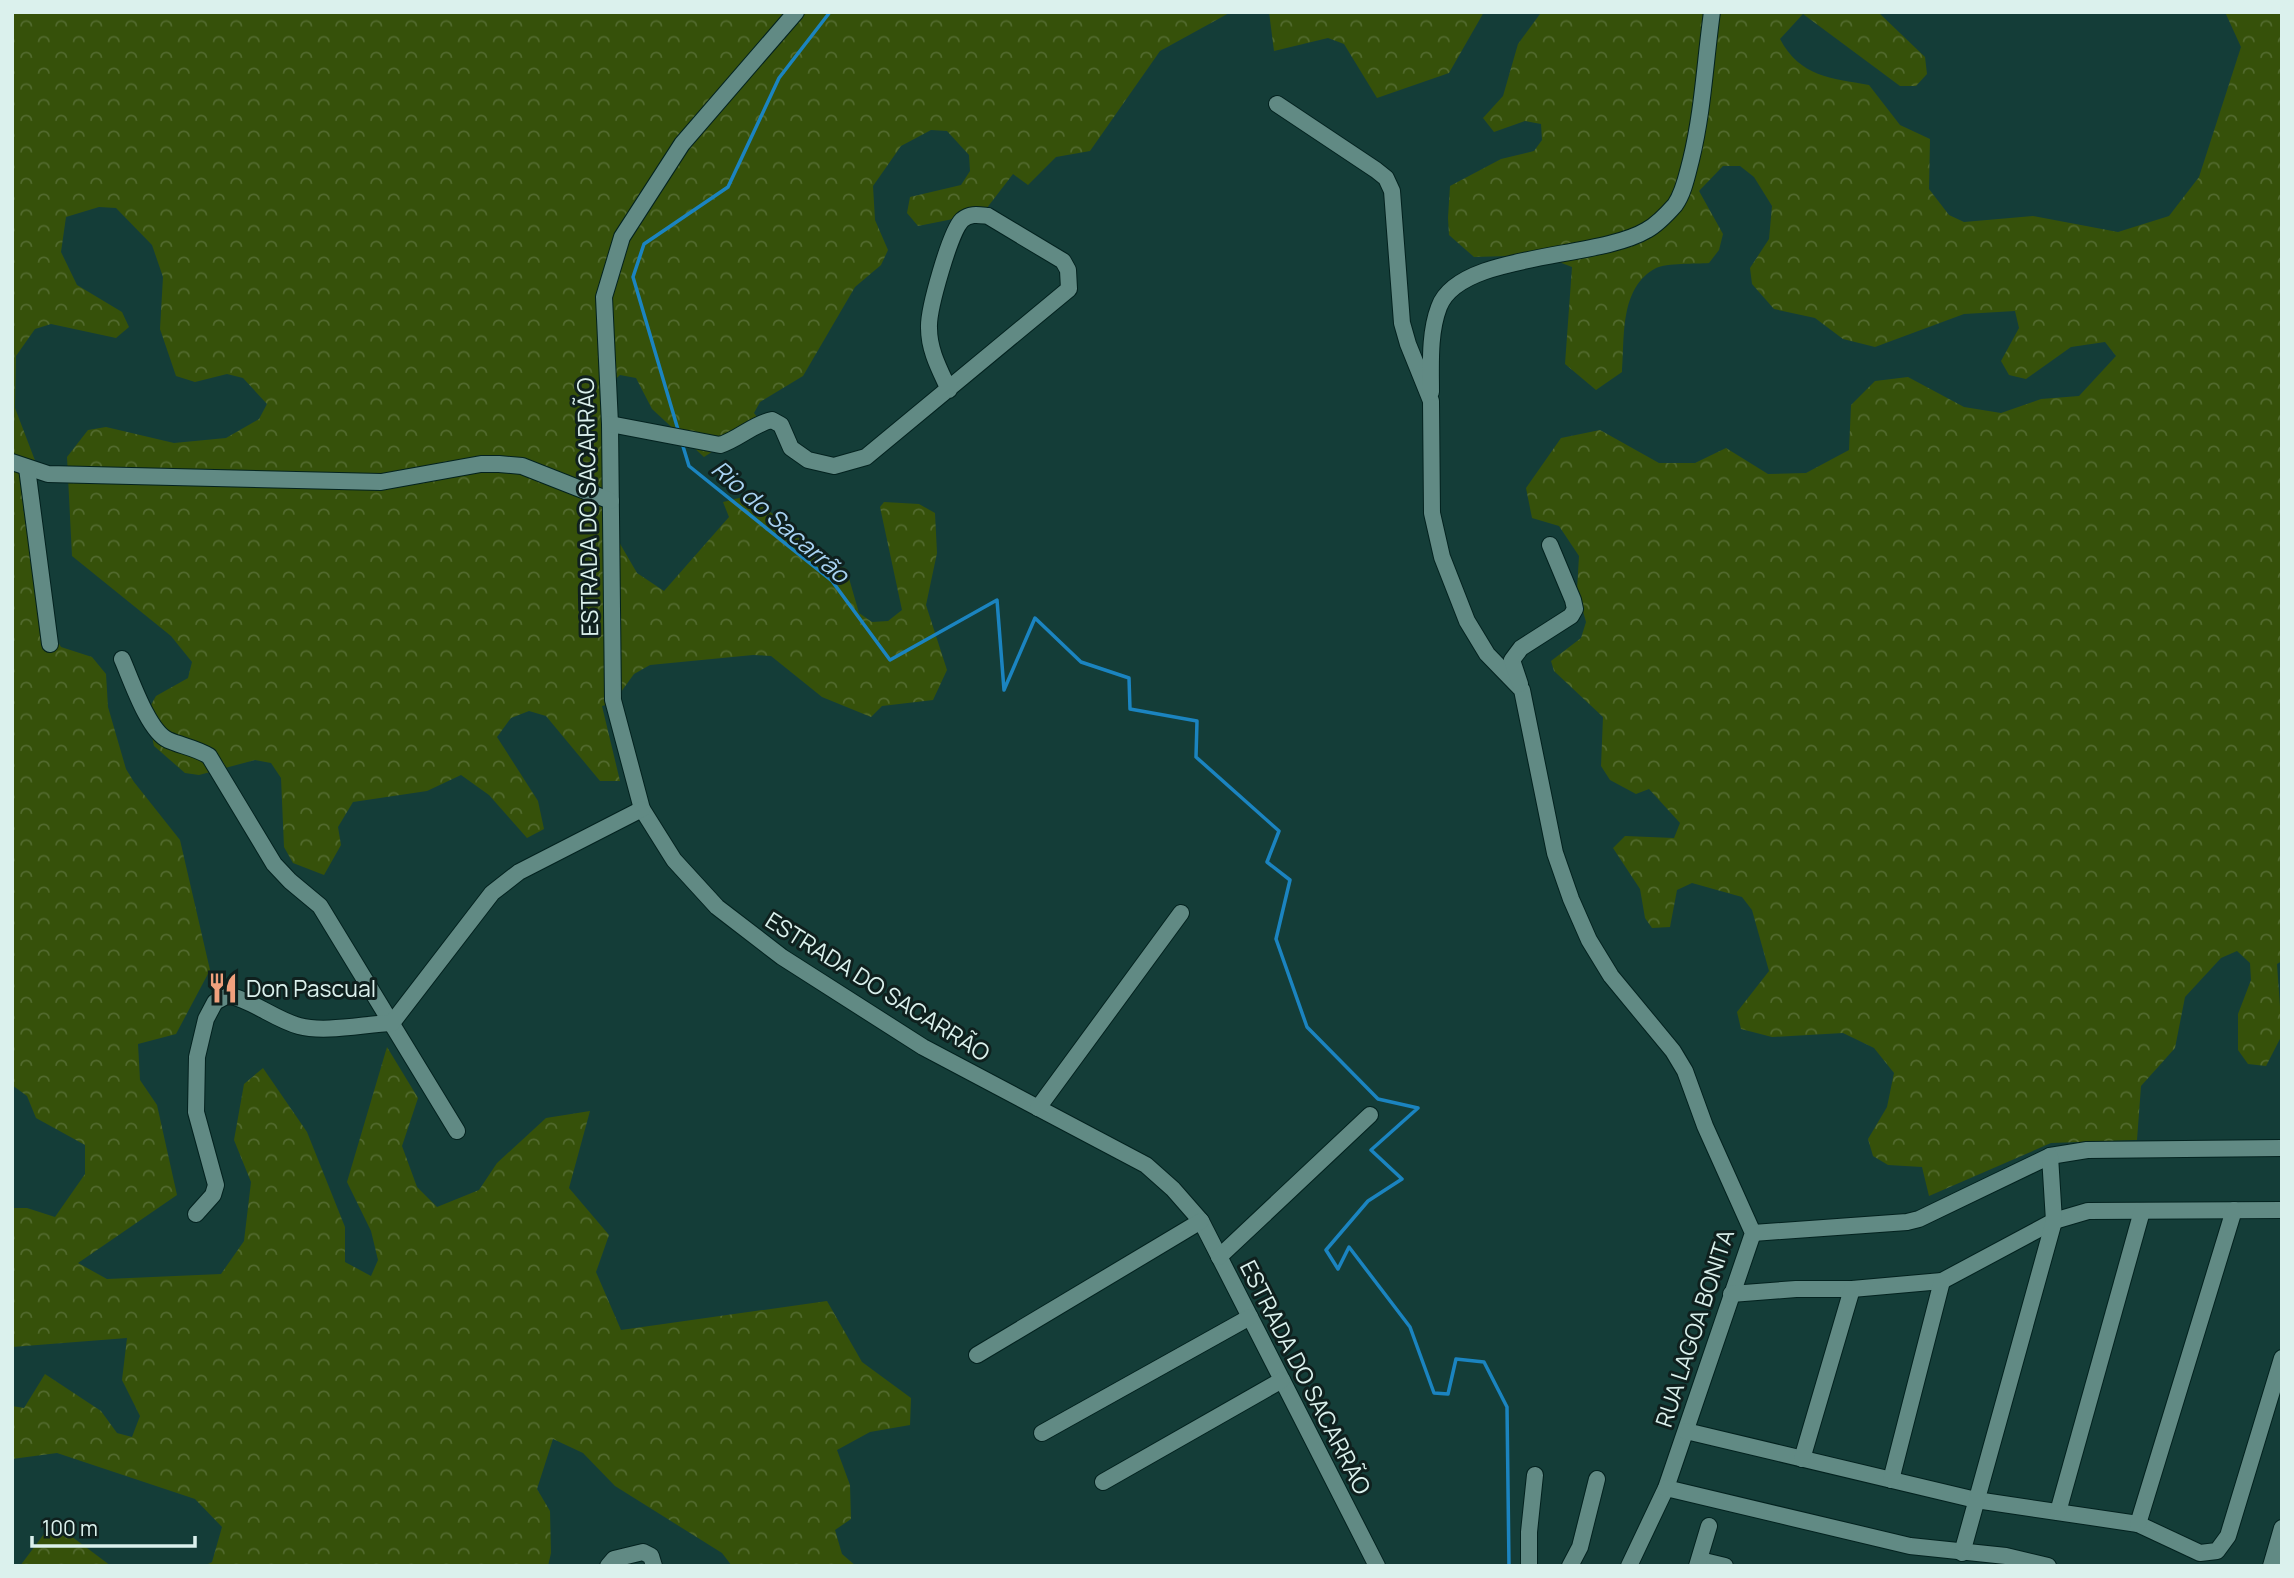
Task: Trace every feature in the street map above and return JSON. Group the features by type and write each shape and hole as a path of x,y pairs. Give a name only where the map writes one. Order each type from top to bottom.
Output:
{"street":[{"name":"ESTRADA DO SACARRÃO","path":"796,12 682,144 622,237 604,297 610,424 613,700 642,809 674,860 717,907 782,957 923,1047 1146,1165 1173,1189 1201,1222 1377,1566"},
{"path":"1522,690 1488,654 1467,621 1441,556 1432,513 1431,401 1431,359 1439,306 1451,289 1476,273 1502,264 1599,247 1646,231 1676,203 1686,182 1698,127 1712,12"},
{"path":"1277,104 1386,178 1392,191 1402,323 1431,401"},
{"path":"610,424 720,445 730,442 762,422 772,420 781,425 792,448 808,460 834,466 866,457 949,390 1069,289 1069,270 1063,261 988,216 975,214 962,220 947,251 935,293 929,327 933,354 949,390"},
{"path":"50,644 20,465 48,474 380,482 481,464 499,464 522,466 611,501"},
{"name":"RUA LAGOA BONITA","path":"1550,545 1575,609 1572,616 1521,648 1512,660 1522,690 1555,853 1588,940 1611,976 1685,1071 1705,1126 1753,1233 1667,1488 1629,1566"},
{"path":"121,659 154,728 165,739 200,750 209,756 274,864 320,906 457,1131"},
{"path":"196,1214 213,1195 216,1185 196,1112 197,1057 206,1019 215,1002 229,995 245,999 297,1026 312,1028 392,1023 492,893 519,872 642,809"},
{"path":"1038,1108 1181,913"},
{"path":"1219,1256 1370,1115"},
{"path":"1753,1233 1919,1219 2050,1156 2087,1150 2282,1148"},
{"path":"1962,1553 2054,1221 2050,1156"},
{"path":"2138,1524 2234,1210"},
{"path":"1731,1294 1796,1289 1852,1289 1942,1281 2054,1221 2088,1211 2282,1210"},
{"path":"2058,1512 2142,1211"},
{"path":"978,1355 1201,1222"},
{"path":"1891,1480 1942,1281"},
{"path":"1802,1459 1852,1289"},
{"path":"1042,1433 1250,1317"},
{"path":"1686,1431 1976,1500 2138,1524 2200,1553 2217,1551 2228,1536 2282,1357"},
{"path":"1103,1482 1282,1380"},
{"path":"1529,1566 1529,1532 1535,1475"},
{"path":"1570,1566 1580,1547 1597,1479"},
{"path":"1667,1488 1910,1546 2006,1556 2048,1566"},
{"path":"1709,1526 1698,1563 1725,1566"},
{"path":"2271,1566 2282,1528"},
{"path":"608,1566 614,1559 643,1552 652,1561"}],"green space":[{"path":"12,12 1231,12 1160,51 1090,151 1056,157 1028,185 1013,174 983,213 918,226 907,213 910,197 961,185 970,171 969,155 947,131 931,130 901,146 873,186 875,220 888,250 881,265 855,287 803,376 760,402 754,413 760,421 704,457 652,409 636,378 620,375 608,386 619,542 637,573 664,591 729,517 723,502 747,496 789,525 821,564 846,568 859,613 872,622 888,621 902,610 880,507 884,502 919,504 935,513 937,553 926,605 947,670 933,700 882,706 871,717 822,697 771,656 753,655 650,665 634,674 613,703 602,706 620,781 600,781 546,716 529,711 511,718 497,737 538,801 544,829 527,838 489,795 461,775 427,791 353,802 338,827 341,845 324,875 293,863 284,847 281,778 271,763 255,760 199,775 185,773 154,746 147,712 156,696 188,678 192,662 171,636 72,556 67,457 88,430 106,427 174,443 226,438 259,419 267,404 243,378 227,374 195,382 176,376 160,329 163,277 152,245 116,208 99,207 66,217 61,252 77,285 122,312 129,327 116,338 51,324 35,329 16,356 15,408 39,471 23,510 36,528 44,619 61,647 92,657 106,674 108,707 126,769 180,840 210,970 176,1034 138,1044 140,1080 157,1105 177,1195 78,1263 107,1279 221,1274 244,1241 251,1182 234,1140 244,1084 263,1068 307,1132 345,1227 345,1262 371,1276 378,1260 371,1231 347,1182 387,1047 418,1098 402,1146 417,1187 437,1207 479,1190 497,1163 546,1118 590,1111 569,1188 609,1235 596,1272 621,1330 827,1301 862,1362 911,1398 910,1425 870,1432 837,1450 850,1485 851,1519 835,1530 842,1554 856,1566 732,1566 722,1553 615,1486 583,1453 553,1439 537,1489 550,1511 551,1553 548,1566 204,1566 212,1562 222,1527 195,1499 57,1453 12,1459 12,1406 24,1408 45,1374 101,1411 117,1433 132,1437 140,1416 122,1380 127,1338 12,1347 12,1208 27,1208 55,1217 85,1174 85,1145 36,1118 27,1096 12,1085"},
{"path":"1269,12 1484,12 1449,73 1377,98 1344,44 1328,38 1274,51"},
{"path":"1878,12 1925,57 1927,74 1916,86 1900,86 1803,14 1780,39 1797,61 1818,74 1869,85 1900,125 1930,139 1929,189 1949,215 1964,222 2033,216 2118,232 2169,216 2199,177 2241,47 2225,12 2282,12 2282,961 2277,964 2282,1035 2266,1066 2248,1064 2238,1050 2238,1014 2251,980 2250,963 2237,951 2221,958 2185,997 2175,1048 2141,1086 2137,1140 2051,1143 1929,1196 1922,1167 1888,1165 1873,1156 1868,1139 1887,1107 1894,1073 1874,1048 1843,1033 1772,1037 1741,1029 1737,1012 1769,971 1752,910 1742,897 1692,883 1677,890 1670,927 1652,928 1645,918 1640,889 1613,848 1625,836 1674,838 1680,823 1649,789 1636,794 1610,780 1601,766 1603,717 1554,671 1551,661 1581,638 1586,622 1577,590 1579,556 1559,526 1532,518 1526,488 1561,438 1600,430 1659,463 1695,463 1726,448 1768,474 1806,473 1849,450 1851,405 1875,381 1908,377 1964,407 2001,413 2041,399 2079,396 2116,356 2105,342 2071,347 2026,379 2009,375 2001,361 2019,328 2015,311 1964,314 1875,347 1843,339 1815,318 1774,309 1752,284 1750,268 1769,239 1772,206 1754,177 1740,166 1723,166 1699,191 1723,234 1719,250 1709,263 1661,266 1644,277 1630,300 1626,314 1622,372 1596,390 1565,364 1572,267 1541,255 1474,257 1449,235 1450,186 1501,159 1534,151 1542,140 1541,124 1525,121 1494,132 1483,118 1503,96 1518,44 1540,14"},
{"path":"44,1534 71,1536 111,1566 20,1566"}],"waterway":[{"name":"Rio do Sacarrão","path":"679,433 633,277 644,244 728,187 779,78 830,12"},
{"name":"Rio do Sacarrão","path":"682,443 689,466 832,581 890,660 997,600 1004,690 1035,618 1081,662 1129,678 1130,709 1197,721 1196,757 1279,831 1267,862 1290,880 1276,939 1307,1027 1378,1099 1418,1108 1371,1150 1402,1179 1368,1201 1326,1250 1338,1269 1349,1247 1410,1327 1434,1393 1448,1394 1456,1359 1484,1362 1507,1407 1509,1566"}],"place":[{"name":"Don Pascual","path":"223,988"}]}
